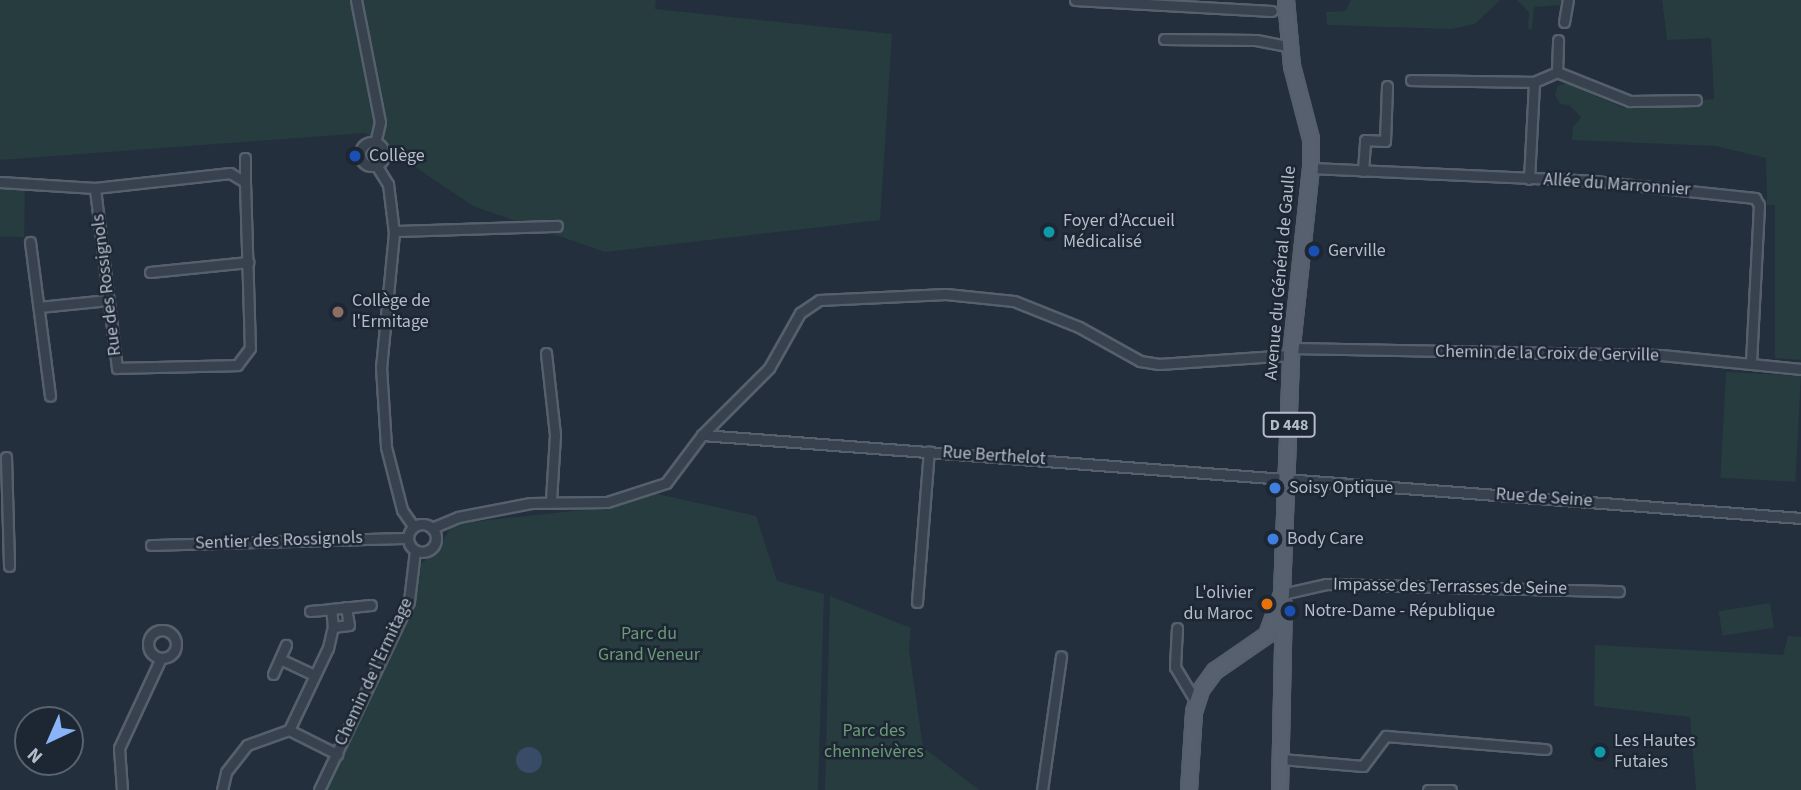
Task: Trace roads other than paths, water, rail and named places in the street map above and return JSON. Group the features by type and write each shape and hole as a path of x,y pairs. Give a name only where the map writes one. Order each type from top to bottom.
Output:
{"main road":[{"name":"Avenue du Général de Gaulle","path":"1282,594 1291,351 1311,168 1311,139 1291,47 1286,0"},
{"path":"1189,790 1196,702 1215,671 1267,635 1282,594"},
{"path":"1280,790 1282,594"},
{"path":"1267,635 1283,638"}],"street":[{"path":"356,0 380,122 375,143 383,156 376,165"},
{"path":"1075,0 1272,11"},
{"path":"1564,22 1568,0"},
{"path":"1164,39 1256,40 1291,47"},
{"path":"1558,40 1558,72"},
{"path":"1411,80 1534,82 1558,72 1593,90 1630,102 1696,100"},
{"path":"1529,179 1534,82"},
{"path":"1363,171 1365,140 1385,141 1387,86"},
{"path":"375,143 366,144 360,154 365,164 376,165"},
{"name":"Rue des Rossignols","path":"95,188 117,368 237,365 250,348 245,158"},
{"path":"376,165 388,184 394,231 381,367 386,447 402,510 412,526"},
{"name":"Allée du Marronnier","path":"1311,168 1529,179 1755,198 1759,205 1751,364"},
{"name":"Rue des Rossignols","path":"0,182 95,188 230,173 245,182"},
{"path":"394,231 557,226"},
{"path":"30,242 50,396"},
{"path":"150,272 248,262"},
{"name":"Chemin de la Croix de Gerville","path":"432,528 458,517 551,501 607,502 666,483 702,435 761,378 800,313 819,300 946,294 1014,301 1079,327 1140,361 1159,364 1291,351 1661,355 1801,369"},
{"path":"38,307 109,300"},
{"path":"546,353 555,435 551,501"},
{"name":"Rue Berthelot","path":"702,435 1287,478"},
{"path":"917,602 929,451"},
{"path":"6,457 4,499 9,566"},
{"name":"Rue de Seine","path":"1287,478 1801,518"},
{"path":"412,526 432,528 436,538 432,548 415,551 408,538 412,526"},
{"name":"Sentier des Rossignols","path":"151,545 408,538"},
{"name":"Chemin de l'Ermitage","path":"319,790 409,601 415,551"},
{"name":"Impasse des Terrasses de Seine","path":"1282,594 1325,584 1619,591"},
{"path":"310,611 371,605"},
{"path":"333,627 349,625 346,607"},
{"path":"222,790 226,772 247,746 289,730 315,676 333,627 331,609"},
{"path":"1177,628 1175,667 1196,702"},
{"path":"273,674 286,645"},
{"path":"1042,790 1061,656"},
{"path":"122,790 119,748 161,658"},
{"path":"280,659 315,676"},
{"path":"289,730 337,754"},
{"path":"1281,760 1363,766 1386,736 1545,749"},
{"path":"1428,790 1451,790"}],"water":[{"path":"529,747 539,750 542,760 539,770 529,773 519,770 516,760 519,750"}],"place":[{"name":"Collège","path":"355,156"},
{"name":"Foyer d’Accueil Médicalisé","path":"1049,232"},
{"name":"Gerville","path":"1314,251"},
{"name":"Collège de l'Ermitage","path":"338,312"},
{"name":"Soisy Optique","path":"1275,488"},
{"name":"Body Care","path":"1273,539"},
{"name":"L'olivier du Maroc","path":"1267,604"},
{"name":"Notre-Dame - République","path":"1290,611"},
{"name":"Les Hautes Futaies","path":"1600,752"}],"park label":[{"name":"Parc du Grand Veneur","path":"649,645"},
{"name":"Parc des chenneivères","path":"874,742"}]}
